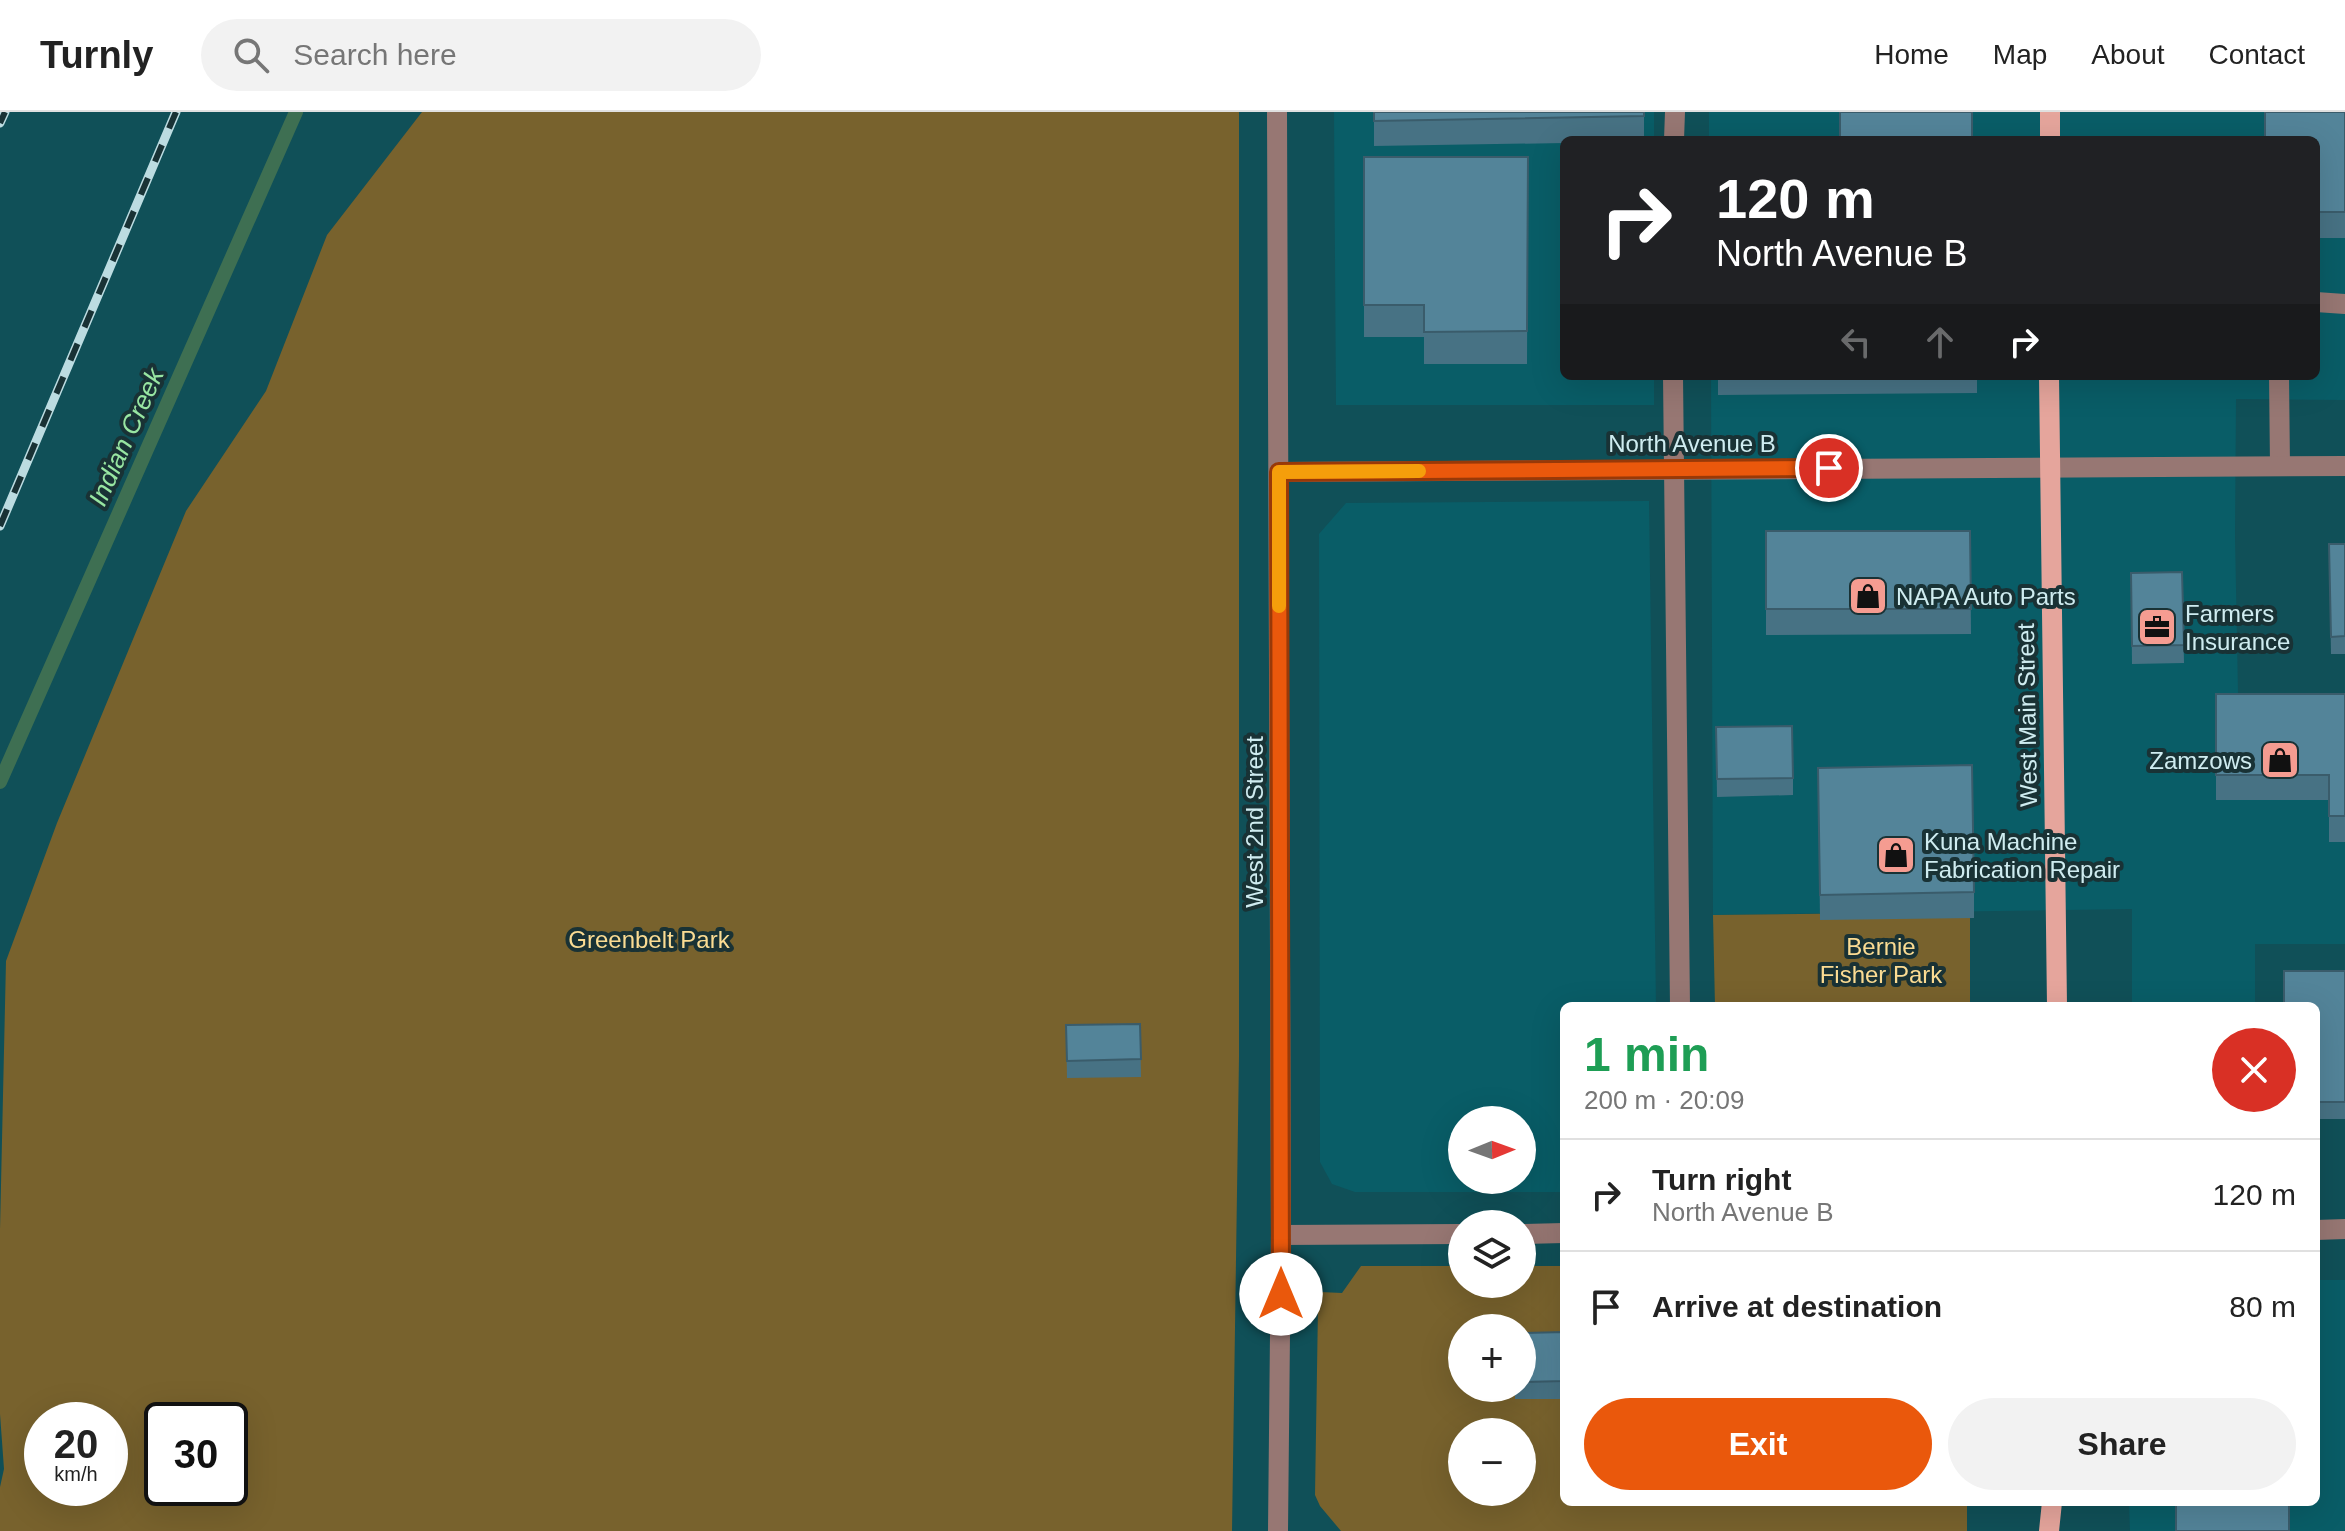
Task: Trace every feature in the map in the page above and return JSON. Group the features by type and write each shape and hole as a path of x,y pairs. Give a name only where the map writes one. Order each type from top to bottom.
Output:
{"main road":[{"path":"2050,112 2050,136"},
{"name":"West Main Street","path":"2049,380 2057,1002"},
{"path":"2049,1531 2052,1506"}],"street":[{"name":"West 2nd Street","path":"1277,112 1281,1235 1278,1531"},
{"path":"1674,136 1675,112"},
{"path":"2320,302 2345,304"},
{"path":"1673,380 1680,1002"},
{"path":"2279,380 2280,466"},
{"name":"North Avenue B","path":"1279,472 2345,466"},
{"path":"2320,1230 2345,1229"},
{"path":"1536,1234 1560,1233"},
{"path":"1281,1235 1448,1234"}],"shaded area":[{"path":"1334,112 1654,112 1654,136 1560,136 1560,380 1654,380 1654,405 1336,405"},
{"path":"1709,112 2345,112 2345,400 2236,399 2235,536 2238,693 2345,694 2345,944 2255,944 2255,1002 2132,1002 2132,909 1713,915 1711,380 2320,380 2320,136 1709,136"},
{"path":"1649,501 1656,1002 1560,1002 1560,1192 1536,1192 1536,1106 1448,1106 1448,1192 1355,1192 1332,1184 1320,1162 1319,534 1346,503"},
{"path":"2320,1280 2345,1280 2345,1531 2130,1531 2129,1506 2320,1506"}],"green space":[{"name":"Greenbelt Park","path":"422,112 1239,112 1239,1057 1232,1531 0,1531 0,1487 4,1469 0,1414 0,1230 6,961 57,823 186,511 266,391 327,235"},
{"name":"Bernie Fisher Park","path":"1970,912 1970,1002 1715,1002 1713,915"},
{"path":"1361,1266 1448,1266 1448,1298 1536,1298 1536,1266 1560,1266 1560,1506 1967,1506 1967,1531 1341,1531 1315,1495 1320,1292 1342,1293"}],"building":[{"path":"1374,112 1644,112 1644,116 1374,121"},
{"path":"1840,112 1972,112 1972,136 1840,136"},
{"path":"2265,112 2345,112 2345,212 2320,212 2320,136 2265,136"},
{"path":"1364,157 1528,157 1527,331 1424,332 1424,305 1364,305"},
{"name":"NAPA Auto Parts","path":"1766,531 1970,531 1971,609 1766,609"},
{"path":"2329,544 2345,544 2345,636 2331,637"},
{"name":"Farmers Insurance","path":"2182,572 2184,645 2132,646 2131,573"},
{"name":"Zamzows","path":"2216,694 2345,694 2345,816 2329,816 2329,775 2216,775"},
{"path":"1792,726 1793,778 1717,779 1716,727"},
{"name":"Kuna Machine Fabrication Repair","path":"1972,765 1974,892 1820,895 1818,768"},
{"path":"2284,971 2345,971 2345,1102 2320,1102 2320,1002 2284,1002"},
{"path":"1140,1024 1141,1059 1067,1061 1066,1025"},
{"path":"1560,1332 1560,1381 1536,1382 1536,1333"},
{"path":"2176,1506 2289,1506 2289,1531 2176,1531"}],"waterway":[{"name":"Indian Creek","path":"0,782 296,112"}],"railway":[{"path":"0,123 5,112"},
{"path":"0,526 176,112"}],"slow traffic":[{"path":"1279,606 1279,472 1419,471"}],"place":[{"name":"NAPA Auto Parts","path":"1868,596"},
{"name":"Farmers Insurance","path":"2157,627"},
{"name":"Zamzows","path":"2280,760"},
{"name":"Kuna Machine Fabrication Repair","path":"1896,855"}],"route":[{"path":"1281,1294 1279,472 1829,468"}]}
